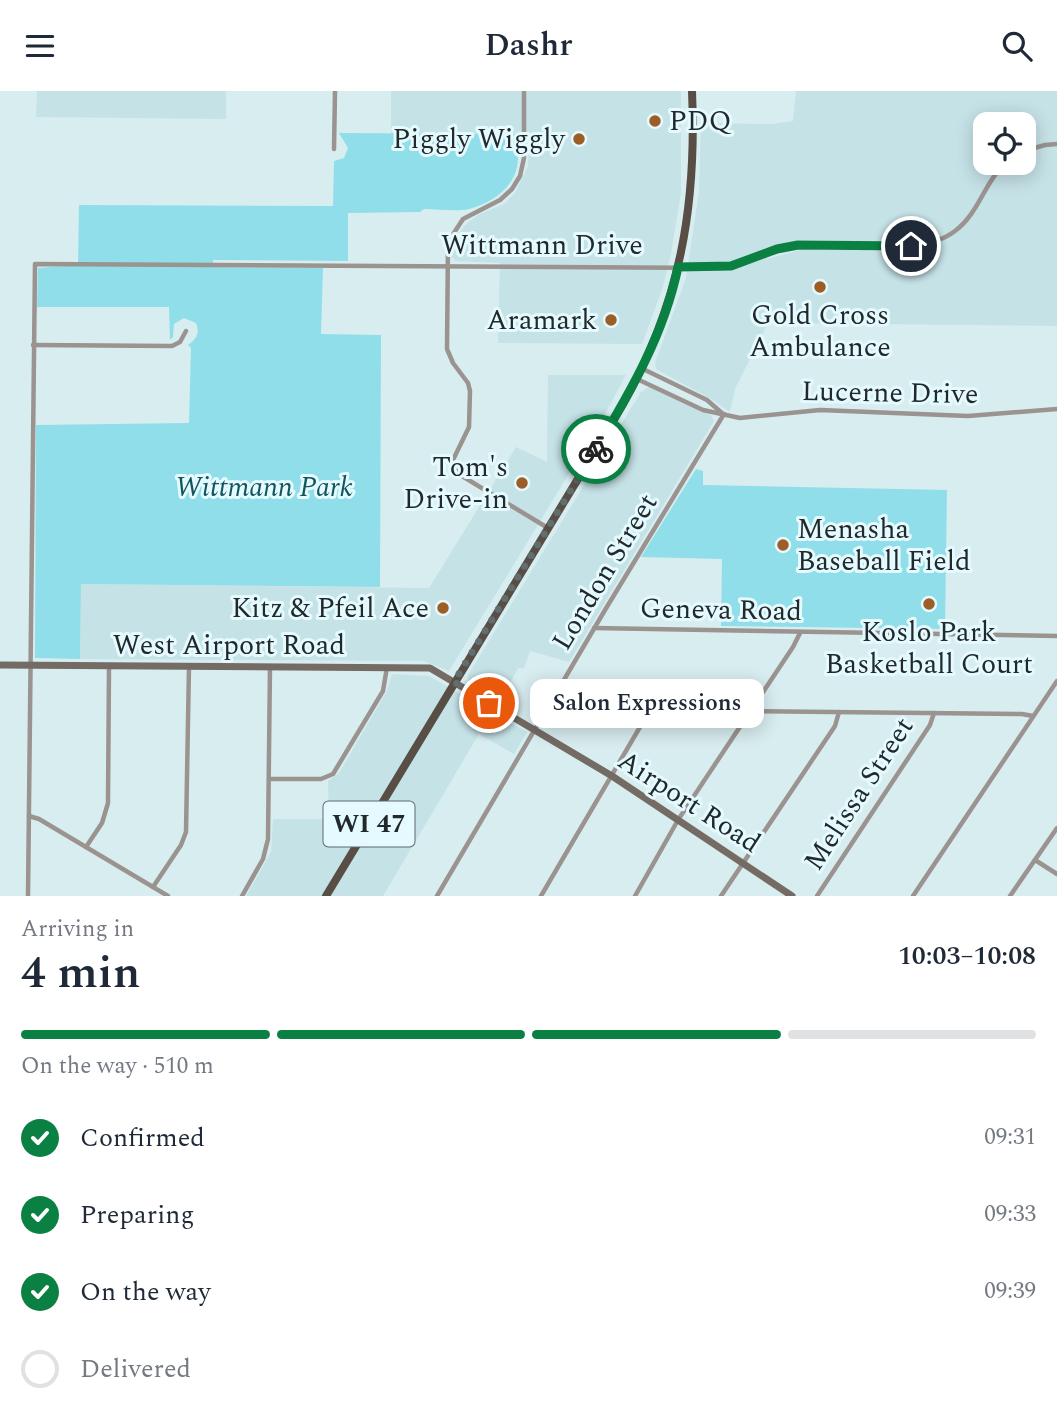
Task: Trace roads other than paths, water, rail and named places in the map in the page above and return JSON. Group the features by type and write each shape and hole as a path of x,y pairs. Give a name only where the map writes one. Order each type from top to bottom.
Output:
{"main road":[{"name":"WI 47","path":"326,896 642,369 662,323 687,223 692,175 692,91"}],"street":[{"path":"334,149 335,91"},
{"path":"524,91 524,158 520,176 512,189 500,200 472,212 457,226 448,242 447,349 470,391 470,427 453,458 453,466 457,473 548,528"},
{"path":"1036,148 1057,144"},
{"name":"Wittmann Drive","path":"33,345 35,264 731,266 777,249 798,245 911,246 935,242 953,233 969,219 994,175"},
{"path":"28,896 33,345 172,346 180,342 186,331"},
{"name":"Lucerne Drive","path":"642,369 707,400 724,414"},
{"name":"Lucerne Drive","path":"637,379 703,410 749,418 820,410 980,416 1057,409"},
{"name":"London Street","path":"437,896 594,628 724,414"},
{"name":"Geneva Road","path":"594,628 1057,636"},
{"path":"635,896 678,820 800,633"},
{"name":"West Airport Road","path":"0,665 425,667 454,682"},
{"path":"86,847 102,823 108,803 109,665"},
{"path":"153,887 181,845 186,832 189,666"},
{"path":"242,896 263,859 267,846 270,666"},
{"path":"269,779 321,779 333,774 383,691 387,667"},
{"path":"913,896 1057,681"},
{"name":"Airport Road","path":"454,682 612,776 792,896"},
{"path":"541,896 652,710 1033,716"},
{"path":"721,896 835,726 839,712"},
{"name":"Melissa Street","path":"817,896 930,725 934,713"},
{"path":"29,816 39,819 168,896"},
{"path":"1010,896 1057,828"},
{"path":"1035,860 1057,874"}],"place":[{"name":"PDQ","path":"655,121"},
{"name":"Piggly Wiggly","path":"579,139"},
{"name":"Gold Cross Ambulance","path":"820,287"},
{"name":"Aramark","path":"611,320"},
{"name":"Tom's Drive-in","path":"522,483"},
{"name":"Menasha Baseball Field","path":"783,545"},
{"name":"Koslo Park Basketball Court","path":"929,604"},
{"name":"Kitz & Pfeil Ace","path":"443,608"},
{"name":"Salon Expressions","path":"489,703"}],"park label":[{"name":"Wittmann Park","path":"264,487"}]}
